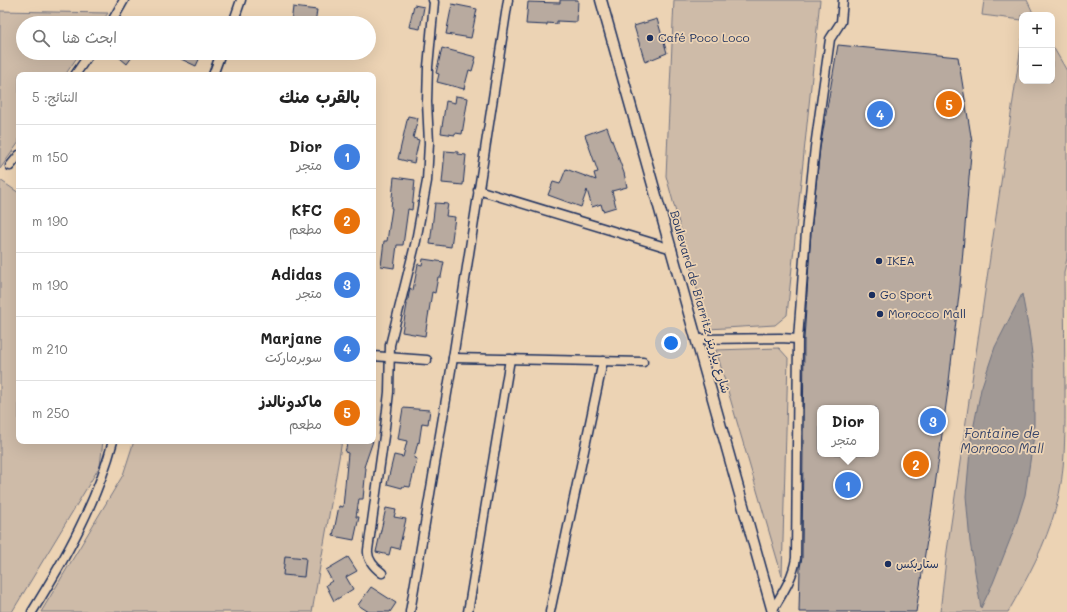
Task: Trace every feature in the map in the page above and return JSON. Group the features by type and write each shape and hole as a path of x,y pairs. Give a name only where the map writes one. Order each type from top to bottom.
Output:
{"street":[{"path":"115,16 124,0"},
{"path":"235,16 241,0"},
{"path":"410,612 452,358 508,0"},
{"name":"Boulevard de Biarritz شارع بياريتز","path":"601,0 773,612"},
{"path":"773,612 790,581 795,568 797,553 798,339 806,232 816,140 830,39 841,22 843,0"},
{"path":"382,573 371,562 368,550 389,392 392,336 416,241 427,181 429,156 427,102 428,67 434,1"},
{"path":"77,72 85,60"},
{"path":"214,72 219,60"},
{"path":"10,166 16,159"},
{"path":"478,190 672,249"},
{"path":"697,339 798,339"},
{"path":"376,356 426,360"},
{"path":"452,358 643,362"},
{"path":"468,612 510,359"},
{"path":"550,612 603,361"},
{"path":"32,612 61,564 85,516 104,472 112,444"}],"shaded area":[{"path":"674,0 820,0 787,315 775,325 708,329 666,176"},
{"path":"984,0 1027,0 1033,12 1019,12 1019,20 982,15"},
{"path":"0,11 108,13 106,16 16,16 16,60 75,60 67,72 16,72 16,146 0,169"},
{"path":"1055,50 1067,71 1067,258 1064,273 1065,421 1062,479 1059,494 1052,521 1041,548 1029,574 1008,612 940,612 947,551 1019,59 1019,84 1055,84"},
{"path":"0,180 16,191 16,444 103,444 100,466 12,612 0,612"},
{"path":"779,348 788,358 782,576 716,350"},
{"path":"133,444 341,444 312,612 41,612 123,475"}],"water":[{"name":"Fontaine de Morroco Mall","path":"1022,294 1034,369 1034,435 1025,495 1015,527 993,583 981,608 970,542 966,496 971,440 981,389 995,347"}],"building":[{"path":"560,0 578,0 577,22 557,21 557,24 547,23 547,25 526,24 528,2 560,3"},
{"path":"452,4 477,9 471,38 446,34"},
{"path":"414,5 424,7 420,29 409,27"},
{"path":"293,7 317,10 316,16 292,16"},
{"path":"657,19 667,53 645,62 634,26"},
{"name":"Morocco Mall","path":"838,45 958,57 972,142 960,286 948,390 916,612 799,612 800,567 802,558 804,339 811,232 820,148"},
{"path":"442,48 476,57 472,71 469,70 464,89 437,82 439,74 436,73"},
{"path":"122,60 130,60 127,64"},
{"path":"183,60 199,60 196,66"},
{"path":"456,96 468,98 462,134 455,133 455,135 441,133 446,101 455,103"},
{"path":"408,116 418,118 413,138 419,140 414,163 398,159"},
{"path":"607,127 624,173 627,187 612,191 616,207 603,211 601,204 592,207 587,190 581,207 548,195 553,182 560,184 566,169 596,180 594,173 598,172 585,135"},
{"path":"445,151 458,152 458,154 466,155 463,185 442,183"},
{"path":"394,177 415,180 412,210 408,209 403,245 397,245 394,268 381,266 384,241 387,241 392,208"},
{"path":"435,203 448,204 446,216 455,217 451,247 430,244"},
{"path":"423,259 444,262 441,277 438,277 435,293 432,292 425,336 402,332 410,288 413,290 418,264 422,265"},
{"path":"403,408 430,410 428,424 422,423 419,443 418,442 414,458 417,459 410,487 403,486 402,488 387,484 394,455 403,457 407,441 398,439"},
{"path":"347,444 372,444 364,467 366,468 363,499 359,499 356,517 359,517 354,540 333,536 339,506 343,507 348,453 345,452"},
{"path":"386,508 396,510 394,517 406,519 399,549 391,547 389,555 376,552"},
{"path":"285,556 306,558 304,577 283,575"},
{"path":"348,557 357,571 346,577 353,589 334,601 326,585 332,581 326,570"},
{"path":"371,587 396,603 390,612 369,612 358,605"}],"place":[{"name":"Café Poco Loco","path":"650,38"},
{"name":"ماكدونالدز","path":"949,104"},
{"name":"Marjane","path":"880,114"},
{"name":"IKEA","path":"879,261"},
{"name":"Go Sport","path":"872,295"},
{"name":"Morocco Mall","path":"880,314"},
{"name":"Adidas","path":"933,421"},
{"name":"KFC","path":"916,464"},
{"name":"Dior","path":"848,485"},
{"name":"ستاربكس","path":"888,564"}]}
